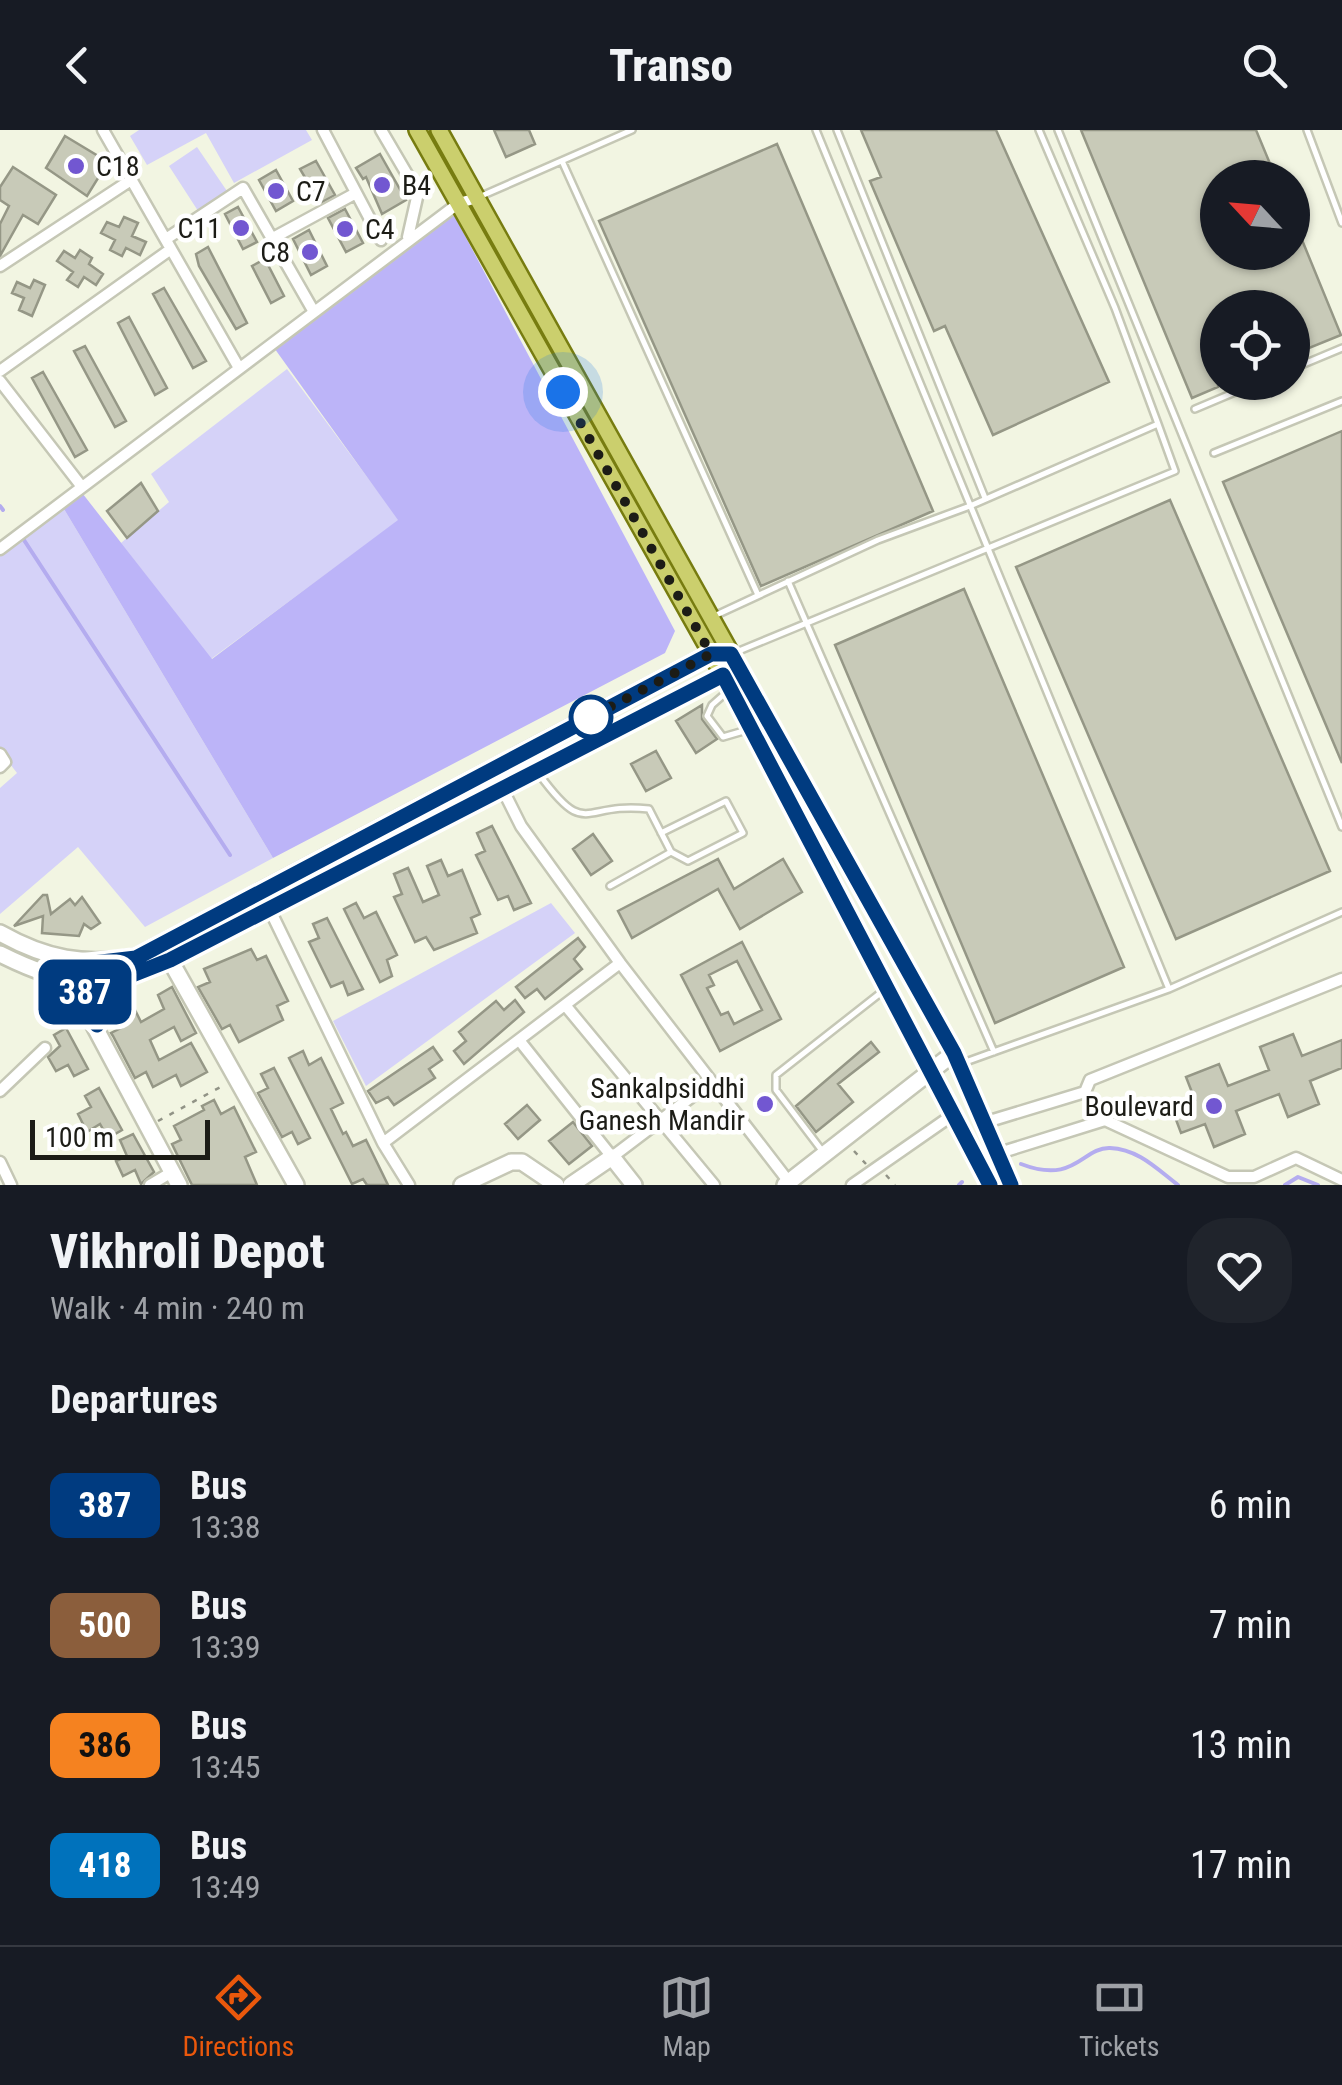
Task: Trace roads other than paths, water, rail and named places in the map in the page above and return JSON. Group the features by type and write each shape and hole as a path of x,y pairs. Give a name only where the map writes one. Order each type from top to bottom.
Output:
{"main road":[{"path":"416,130 711,654 801,830 932,1068 990,1185"},
{"path":"440,130 957,1059 1011,1185"},
{"path":"0,934 45,955 92,964 136,958 711,654 731,654"},
{"path":"726,682 731,654"},
{"path":"0,954 40,974 92,983 127,977 170,960 537,771 726,682"},
{"path":"801,830 822,818"},
{"path":"170,960 296,1185"},
{"path":"92,964 90,1018 100,1018"},
{"path":"100,1018 127,977"},
{"path":"100,1018 175,1178"},
{"path":"787,1183 932,1068 957,1059"},
{"path":"571,1185 612,1157 634,1185"},
{"path":"462,1185 510,1162 522,1162 556,1185"}],"street":[{"path":"103,130 239,368"},
{"path":"322,130 381,240"},
{"path":"382,130 418,194 408,237"},
{"path":"0,266 131,180"},
{"path":"0,371 244,188 314,312"},
{"path":"272,238 356,192"},
{"path":"0,549 458,203 477,198"},
{"path":"0,381 82,487"},
{"path":"0,754 5,762 0,767"},
{"path":"502,790 521,826 620,963 787,1183"},
{"path":"269,908 384,1143 409,1185"},
{"path":"384,1143 620,963"},
{"path":"983,1123 1085,1092 1090,1080 1342,979"},
{"path":"565,1005 714,1185"},
{"path":"519,1040 612,1157 712,1082"},
{"path":"0,1090 46,1048"},
{"path":"852,1185 954,1114"},
{"path":"996,1154 1105,1120 1228,1178 1254,1178 1285,1159 1296,1158 1342,1180"},
{"path":"0,1162 11,1185"},
{"path":"150,1185 175,1178"}],"lane":[{"path":"477,198 632,130"},
{"path":"816,130 1169,990"},
{"path":"837,130 985,498"},
{"path":"731,654 1174,471 1122,326 1039,130"},
{"path":"1058,130 1342,826"},
{"path":"1308,130 1342,223"},
{"path":"562,161 758,596"},
{"path":"1310,361 1342,348"},
{"path":"1196,409 1217,400"},
{"path":"1214,453 1342,401"},
{"path":"711,617 878,540 970,506 1158,424"},
{"path":"788,581 994,1052"},
{"path":"726,682 706,716 723,738 750,729"},
{"path":"537,771 566,810 576,815 630,807 649,810 670,852 688,861 743,832 726,801 661,833"},
{"path":"610,886 670,852"},
{"path":"957,1059 994,1052 1169,990 1342,912"},
{"path":"825,1154 776,1090 776,1076 888,987"}],"waterway":[{"path":"0,506 3,510"},
{"path":"22,537 230,855"},
{"path":"1021,1164 1054,1170 1066,1168 1100,1149 1120,1149 1147,1161 1178,1185"},
{"path":"1285,1185 1298,1177 1318,1185"},
{"path":"959,1185 962,1182"}],"place":[{"name":"C18","path":"76,166"},
{"name":"B4","path":"382,185"},
{"name":"C7","path":"276,191"},
{"name":"C11","path":"241,228"},
{"name":"C4","path":"345,229"},
{"name":"C8","path":"310,252"},
{"name":"Sankalpsiddhi Ganesh Mandir","path":"765,1104"},
{"name":"Boulevard","path":"1214,1106"}]}
